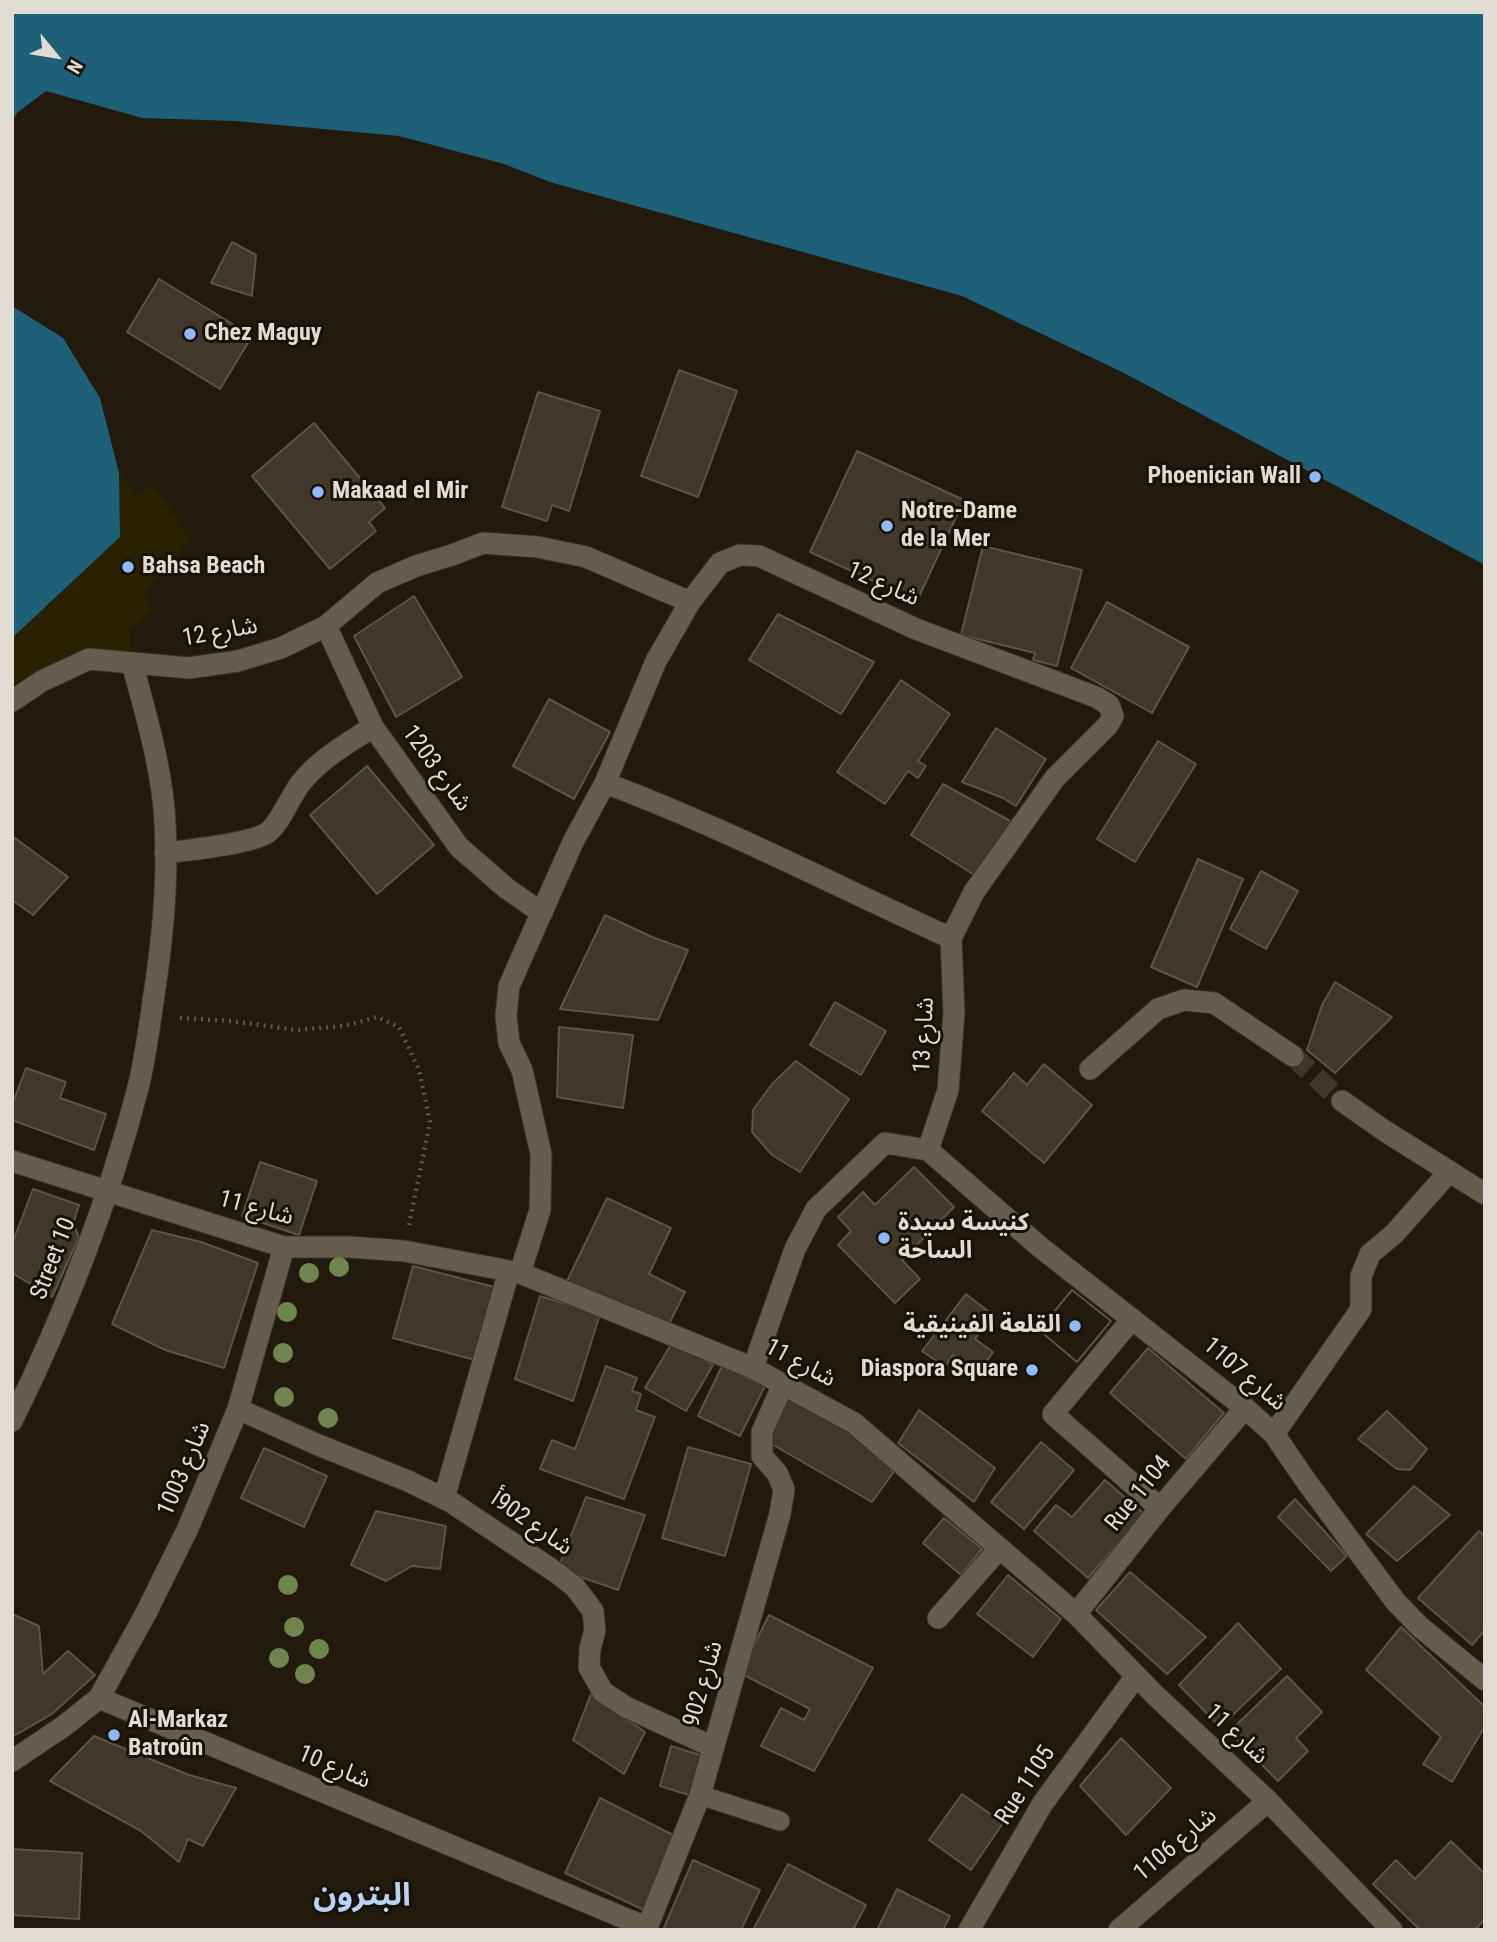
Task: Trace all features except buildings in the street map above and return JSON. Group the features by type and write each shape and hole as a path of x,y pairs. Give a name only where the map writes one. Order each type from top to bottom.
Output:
{"street":[{"name":"شارع 12","path":"12,701 42,681 89,659 189,668 238,661 281,648 326,626 377,583 416,566 483,543 538,547 586,557 690,602"},
{"name":"شارع 12","path":"444,1498 514,1272 540,1210 541,1154 522,1070 509,1043 506,1016 509,986 573,842 605,783 656,661 690,602 720,563 740,555 759,556 916,629 1072,688"},
{"name":"شارع 1203","path":"326,626 373,727 459,847 506,888 542,913"},
{"path":"108,1192 138,1085 161,946 164,808 155,746 132,663"},
{"name":"شارع 13","path":"928,1150 948,1090 954,1013 951,938 974,892 1055,778 1108,725 1113,716 1110,705 1072,688"},
{"path":"165,853 226,844 266,833 275,825 301,783 332,754 373,727"},
{"path":"605,783 746,842 951,938"},
{"path":"1090,1069 1158,1009 1184,1000 1214,1003 1293,1056"},
{"path":"1342,1101 1485,1194"},
{"path":"753,1368 795,1249 816,1209 885,1143 928,1150"},
{"name":"شارع 1107","path":"928,1150 1040,1247 1275,1434 1306,1482 1395,1601 1420,1627 1485,1681"},
{"name":"شارع 11","path":"12,1161 284,1247 351,1247 404,1251 514,1272 753,1368 854,1423 1076,1614 1136,1676 1268,1801 1392,1930"},
{"path":"1275,1434 1361,1309 1361,1276 1370,1254 1394,1234 1448,1172"},
{"name":"Street 10","path":"12,1421 49,1346 108,1192"},
{"name":"شارع 1003","path":"99,1698 146,1613 188,1528 238,1409 284,1247"},
{"path":"1132,1319 1053,1414 1160,1508"},
{"name":"شارع 902","path":"647,1929 700,1795 780,1514 784,1489 777,1474 762,1456 762,1432 783,1384"},
{"name":"Rue 1104","path":"1076,1614 1160,1508 1245,1408"},
{"name":"شارع 902أ","path":"238,1409 444,1498 487,1524 557,1573 575,1587 587,1603 595,1621 589,1667 603,1692 626,1707 713,1748"},
{"path":"938,1618 999,1549"},
{"name":"Rue 1105","path":"969,1930 1043,1803 1136,1676"},
{"path":"12,1761 64,1726 99,1698"},
{"name":"شارع 10","path":"99,1698 647,1929"},
{"name":"شارع 1106","path":"1119,1930 1268,1801"}],"lane":[{"path":"700,1795 780,1821"}],"path":[{"path":"151,1016 231,1021 296,1030 344,1026 377,1017 399,1027 419,1070 430,1122 404,1251"}],"sand":[{"name":"Bahsa Beach","path":"119,473 138,496 151,484 167,502 190,540 145,593 152,611 130,629 132,663 37,673 12,686 12,638 120,537"}],"water":[{"path":"12,12 1485,12 1485,565 1122,372 962,296 553,183 504,164 399,136 236,121 142,118 46,91 17,113 12,122"},
{"path":"12,306 63,338 100,398 119,473 120,537 12,638"}],"tunnel":[{"path":"1293,1056 1342,1101"}],"place":[{"name":"Chez Maguy","path":"190,334"},
{"name":"Phoenician Wall","path":"1315,477"},
{"name":"Makaad el Mir","path":"318,492"},
{"name":"Notre-Dame de la Mer","path":"887,526"},
{"name":"Bahsa Beach","path":"128,567"},
{"name":"كنيسة سيدة الساحة","path":"884,1238"},
{"name":"القلعة الفينيقية","path":"1075,1326"},
{"name":"Diaspora Square","path":"1032,1370"},
{"name":"Al-Markaz Batroûn","path":"114,1735"}],"district":[{"name":"البترون","path":"362,1897"}]}
